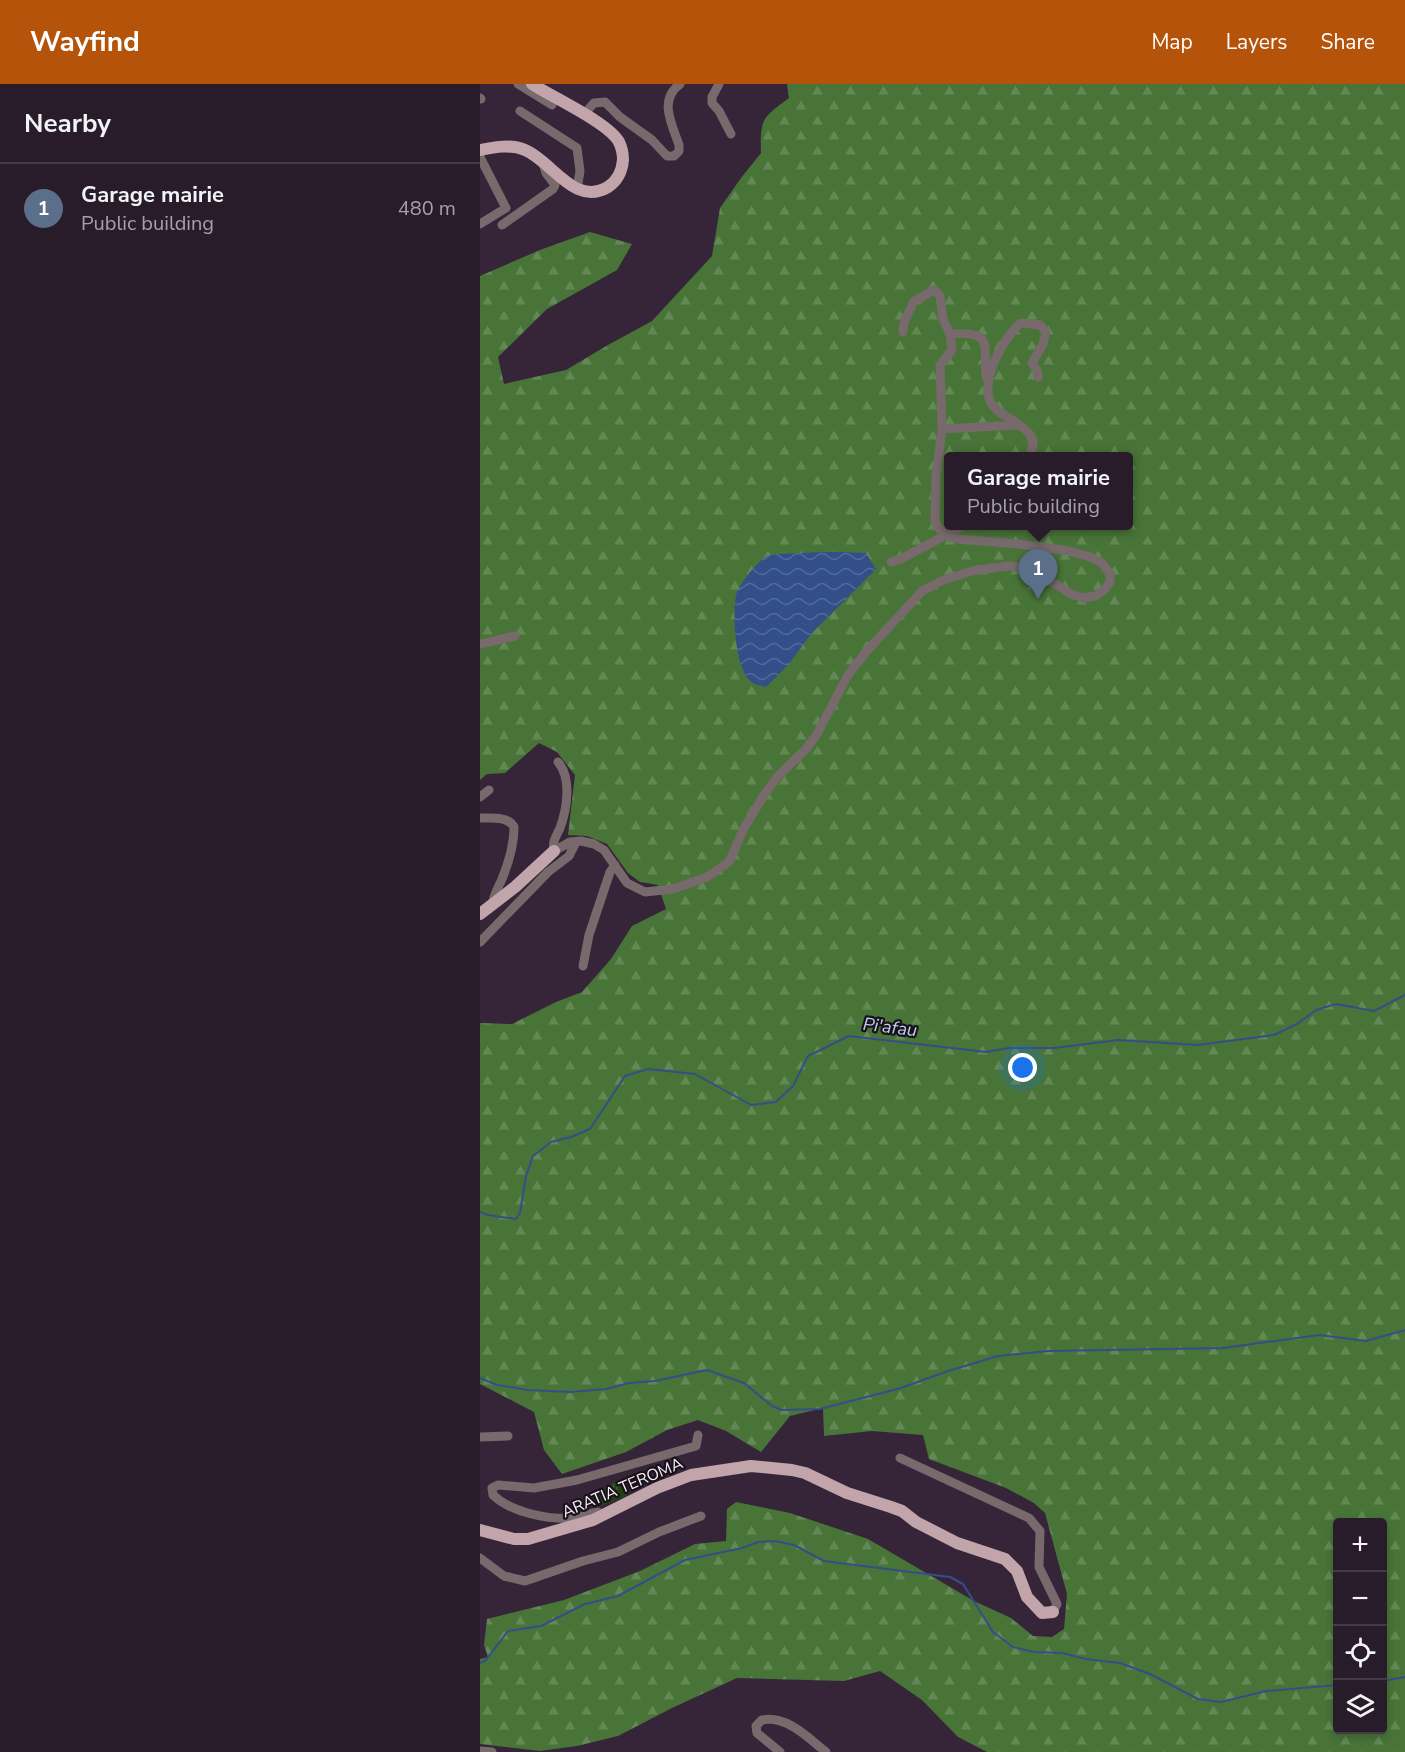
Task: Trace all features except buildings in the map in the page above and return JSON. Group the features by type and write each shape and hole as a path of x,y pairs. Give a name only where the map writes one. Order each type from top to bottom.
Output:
{"main road":[{"path":"480,150 514,146 531,152 577,189 596,191 610,186 615,181 622,165 623,154 619,141 585,113 544,95 532,84"},
{"path":"480,914 554,851"},
{"name":"ARATIA TEROMA","path":"480,1530 514,1539 528,1539 562,1531 602,1516 657,1488 691,1475 751,1466 805,1473 846,1493 902,1511 916,1522 957,1543 1005,1558 1017,1572 1027,1597 1035,1607 1042,1612 1053,1612"}],"street":[{"path":"518,84 544,95 552,105"},
{"path":"585,113 597,101 605,102 620,117 652,140 667,156 675,156 679,151 679,145 667,105 672,90 680,84"},
{"path":"719,84 712,97 712,103 731,134"},
{"path":"520,111 577,148 580,171 577,189"},
{"path":"480,157 506,204 506,208 480,224"},
{"path":"502,225 555,186 546,173 543,160"},
{"path":"558,762 564,770 567,782 562,819 553,845 554,851 570,842 594,844 604,850 627,883 645,892 690,884 729,862 744,828 771,785 806,749 817,734 848,675 922,591 944,580 976,570 1009,566 1027,568 1064,590 1083,598 1095,596 1105,589 1110,582 1110,574 1102,562 1096,559 1069,551 946,536 935,520 936,477 942,429 940,365 952,350 940,296 934,290 913,302 904,321 903,332"},
{"path":"988,391 995,359 1015,327 1021,323 1040,325 1046,332 1043,344 1032,363 1038,376"},
{"path":"950,334 978,336 987,346 986,373 990,400 994,408 1028,430 1034,444 1031,452"},
{"path":"942,429 1019,425"},
{"path":"891,562 955,530"},
{"path":"480,644 515,636"},
{"path":"480,797 489,790"},
{"path":"480,818 504,819 512,823 514,827 510,858 493,897 492,906"},
{"path":"480,942 548,872 569,856 576,842"},
{"path":"583,966 589,935 610,872 615,865"},
{"path":"602,1516 598,1512 566,1518 527,1512 502,1502 493,1495 492,1488 498,1485 534,1488 585,1478 696,1446 698,1435"},
{"path":"480,1437 508,1436"},
{"path":"900,1458 1016,1510 1036,1524 1040,1537 1039,1567 1057,1604 1053,1612"},
{"path":"480,1558 504,1576 520,1581 532,1580 565,1566 618,1552 659,1532 701,1516"},
{"path":"780,1752 757,1733 756,1726 764,1719 774,1719 793,1726 826,1752"},
{"path":"480,1751 492,1752"}],"green space":[{"path":"787,84 1405,84 1405,1752 987,1752 958,1737 922,1700 880,1671 844,1681 737,1678 618,1736 577,1746 540,1751 480,1744 480,1659 488,1657 484,1645 487,1619 564,1600 640,1571 695,1544 726,1541 727,1509 736,1502 790,1513 868,1539 974,1601 1011,1618 1033,1636 1052,1637 1064,1629 1067,1594 1045,1513 1034,1503 1006,1488 929,1459 923,1435 872,1431 824,1436 823,1408 790,1416 761,1452 726,1431 698,1420 667,1430 626,1452 562,1474 544,1450 534,1412 480,1384 480,1023 512,1024 582,992 611,959 632,926 666,909 658,885 640,882 628,873 607,844 587,836 568,835 575,775 557,752 539,743 505,773 487,774 480,780 480,276 540,250 590,232 632,244 617,270 547,309 498,357 504,384 566,370 652,321 712,256 720,208 761,153 762,126 768,115 789,98"},
{"path":"620,1480 627,1496 601,1506 596,1491"}],"water":[{"path":"866,553 876,569 811,634 789,664 766,687 753,683 742,668 736,642 734,616 736,596 744,580 767,556"}],"waterway":[{"name":"Pi'afau","path":"480,1212 516,1219 520,1213 526,1176 533,1156 551,1142 590,1129 625,1076 648,1069 695,1074 751,1105 776,1102 793,1086 808,1056 849,1036 986,1052 1009,1048 1054,1048 1118,1040 1198,1045 1274,1035 1297,1024 1316,1010 1336,1004 1374,1011 1405,995"},
{"path":"480,1378 497,1385 528,1390 570,1392 606,1389 707,1370 744,1383 772,1406 782,1410 820,1409 901,1388 998,1356 1048,1351 1223,1348 1319,1335 1366,1341 1405,1330"},
{"path":"480,1663 486,1660 508,1631 541,1626 585,1604 618,1596 685,1560 742,1548 758,1542 775,1541 794,1545 824,1561 950,1577 963,1584 993,1632 1013,1647 1034,1652 1062,1653 1086,1659 1120,1663 1150,1674 1198,1699 1221,1702 1266,1691 1333,1685"},
{"path":"1387,1680 1405,1677"}],"place":[{"name":"Garage mairie","path":"1038,599"}]}
